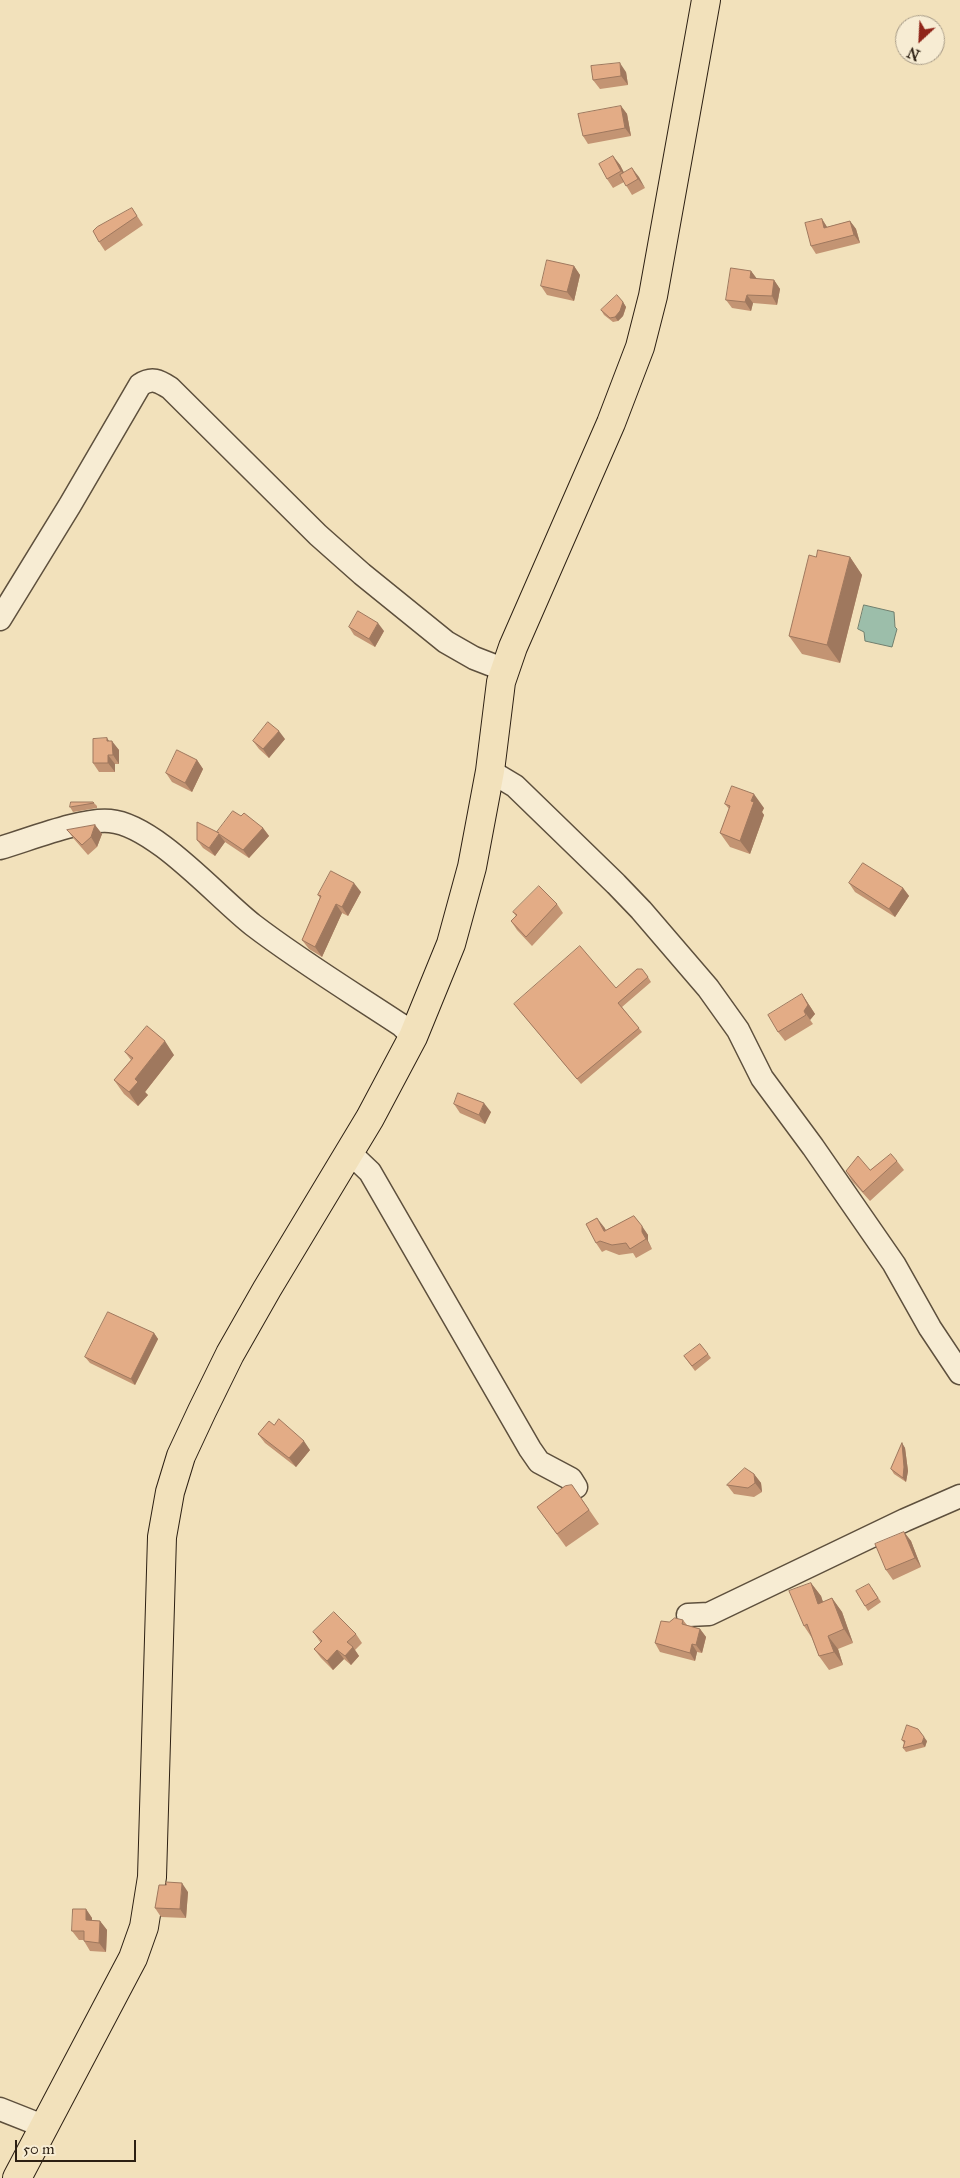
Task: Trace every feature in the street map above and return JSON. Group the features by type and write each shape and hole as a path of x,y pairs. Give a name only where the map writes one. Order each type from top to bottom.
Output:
{"main road":[{"path":"17,2178 133,1958 144,1927 152,1877 162,1537 170,1492 181,1456 230,1354 350,1153 412,1037 451,944 472,867 490,771 501,682 516,638 611,423 640,347 653,296 706,0"}],"street":[{"path":"0,619 70,505 140,385 147,380 158,380 170,388 318,534 400,605 446,642 474,658 505,670"},
{"path":"490,771 515,786 616,884 708,988 738,1030 762,1078 813,1147 894,1264 930,1328 960,1373"},
{"path":"0,848 94,821 112,821 123,824 150,837 170,851 252,924 401,1025 412,1037"},
{"path":"350,1153 370,1172 530,1449 539,1462 571,1479 576,1486"},
{"path":"688,1615 709,1614 905,1520 960,1496"},
{"path":"0,2109 43,2126"}],"shaded area":[{"path":"864,605 894,612 895,627 897,629 892,647 865,641 864,632 858,629"}],"building":[{"path":"620,63 621,76 593,80 591,66"},
{"path":"621,106 625,128 583,136 578,114"},
{"path":"613,156 621,171 607,179 599,164"},
{"path":"632,168 638,179 626,186 620,175"},
{"path":"132,208 137,216 99,242 93,231"},
{"path":"822,219 824,228 850,221 854,235 811,246 805,223"},
{"path":"547,260 574,266 567,292 541,286"},
{"path":"731,268 751,271 750,278 774,280 772,296 747,295 745,302 726,300"},
{"path":"617,295 623,302 620,311 615,317 610,318 601,310"},
{"path":"818,550 850,557 827,645 789,636 809,555 816,557"},
{"path":"358,611 378,623 369,639 349,627"},
{"path":"268,722 279,731 263,749 253,741"},
{"path":"107,738 107,741 112,741 113,755 108,755 108,763 93,763 93,739"},
{"path":"177,750 197,760 185,783 166,773"},
{"path":"732,786 754,794 751,801 754,802 740,841 720,833 730,806 725,804"},
{"path":"71,802 93,802 94,803 70,807"},
{"path":"233,811 241,816 244,813 263,828 243,850 219,834 209,848 197,840 197,822 217,832"},
{"path":"95,825 91,837 82,845 67,830"},
{"path":"863,863 903,888 889,909 849,883"},
{"path":"331,871 354,883 342,907 336,904 315,947 302,940 321,896 318,895"},
{"path":"539,886 557,904 526,937 511,921 517,915 513,912"},
{"path":"580,946 616,988 637,969 642,969 648,977 618,1003 639,1028 577,1079 514,1004"},
{"path":"802,994 808,1005 804,1011 806,1015 778,1032 768,1015"},
{"path":"147,1026 165,1041 135,1079 138,1082 129,1092 114,1080 133,1058 125,1052"},
{"path":"458,1093 484,1103 479,1115 454,1104"},
{"path":"891,1154 897,1161 863,1192 846,1171 858,1156 870,1170"},
{"path":"634,1216 642,1226 642,1232 646,1239 630,1249 626,1243 612,1245 600,1241 596,1243 586,1224 597,1218 604,1231"},
{"path":"108,1312 154,1333 131,1379 85,1357"},
{"path":"700,1344 708,1354 692,1366 684,1356"},
{"path":"279,1419 304,1441 289,1458 258,1434 269,1421 274,1425"},
{"path":"902,1443 904,1467 903,1478 891,1469"},
{"path":"745,1468 754,1474 755,1483 748,1488 727,1485"},
{"path":"572,1485 589,1510 557,1534 537,1507 565,1486"},
{"path":"904,1532 915,1558 886,1570 875,1544"},
{"path":"811,1583 818,1604 832,1598 844,1629 828,1636 834,1652 819,1656 807,1624 804,1626 789,1591"},
{"path":"869,1584 878,1598 865,1606 856,1591"},
{"path":"334,1612 356,1634 347,1642 353,1647 345,1656 337,1650 327,1661 314,1649 322,1641 313,1632"},
{"path":"675,1618 683,1620 682,1624 700,1629 696,1645 692,1644 690,1653 655,1643 661,1621 669,1622"},
{"path":"907,1725 918,1729 924,1737 922,1743 903,1748 905,1741 902,1740"},
{"path":"166,1882 182,1883 180,1909 155,1908 159,1885 166,1885"},
{"path":"73,1909 86,1909 86,1920 100,1921 99,1943 84,1941 84,1931 72,1931"}]}
